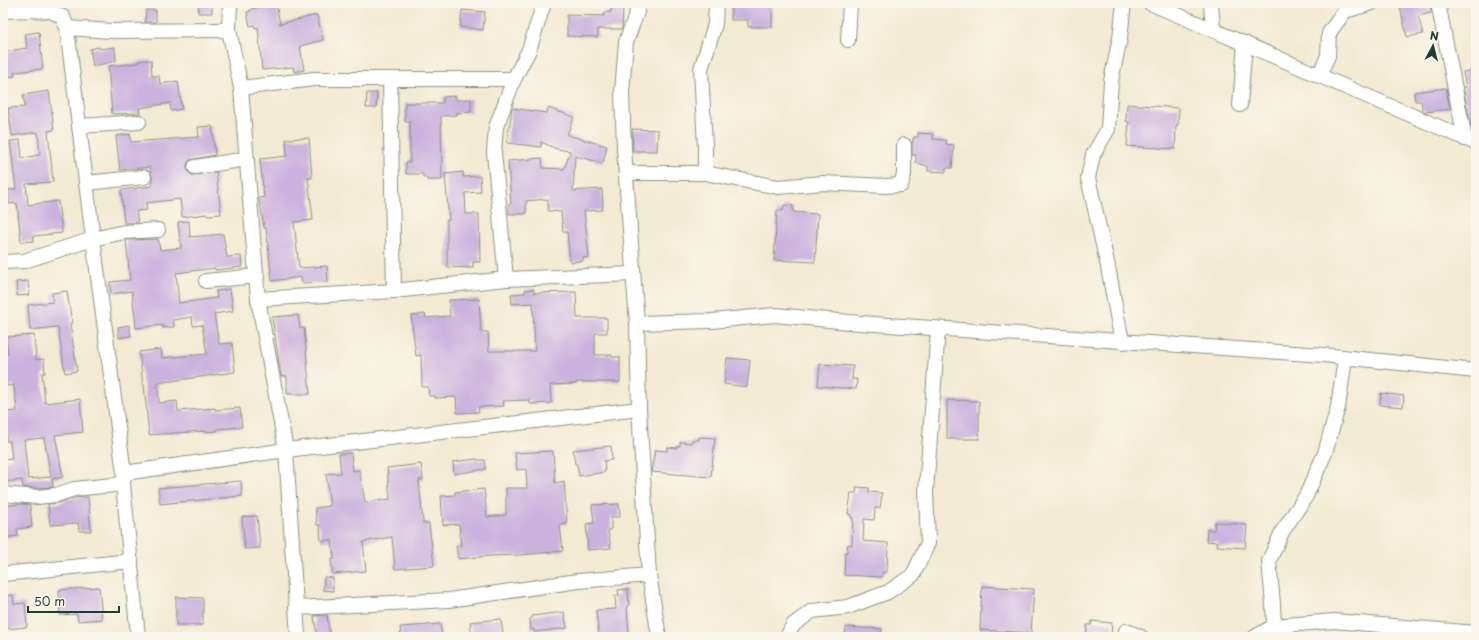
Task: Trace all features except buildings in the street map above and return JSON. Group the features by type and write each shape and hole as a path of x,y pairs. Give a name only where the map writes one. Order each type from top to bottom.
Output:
{"street":[{"path":"230,3 229,30 241,88 258,299 286,450 298,637"},
{"path":"506,279 494,152 496,126 514,79 529,50 544,3"},
{"path":"636,3 636,12 626,42 622,92 626,173 637,322 639,409 649,575 659,637"},
{"path":"705,173 701,69 715,24 716,3"},
{"path":"848,40 850,3"},
{"path":"1122,342 1108,267 1088,178 1093,155 1108,129 1111,81 1120,38 1124,3"},
{"path":"1150,3 1470,141"},
{"path":"1211,3 1213,30"},
{"path":"1319,75 1328,56 1329,32 1345,7 1372,3"},
{"path":"1438,3 1470,141"},
{"path":"3,11 50,11 62,17 67,28 123,479 138,637"},
{"path":"67,28 112,31 229,30"},
{"path":"1240,105 1245,43"},
{"path":"241,88 314,80 514,79"},
{"path":"390,80 394,291"},
{"path":"79,126 139,122"},
{"path":"626,173 705,173 778,187 823,183 886,186 901,185 904,174 904,146"},
{"path":"195,167 247,160"},
{"path":"86,183 144,177"},
{"path":"3,262 24,261 93,239 124,232 158,230"},
{"path":"258,299 394,291 506,279 633,274"},
{"path":"206,281 257,276"},
{"path":"637,322 712,321 775,315 938,329 1345,358 1476,371"},
{"path":"787,637 793,625 812,611 848,607 888,592 913,575 928,543 926,491 938,329"},
{"path":"1274,626 1269,562 1282,532 1306,496 1325,453 1338,407 1345,358"},
{"path":"3,494 37,497 56,495 74,489 123,479 286,450 639,409"},
{"path":"3,574 131,561"},
{"path":"296,608 448,600 578,582 649,575"},
{"path":"1255,637 1274,626 1334,621 1476,633"},
{"path":"1126,631 1142,637"}]}
